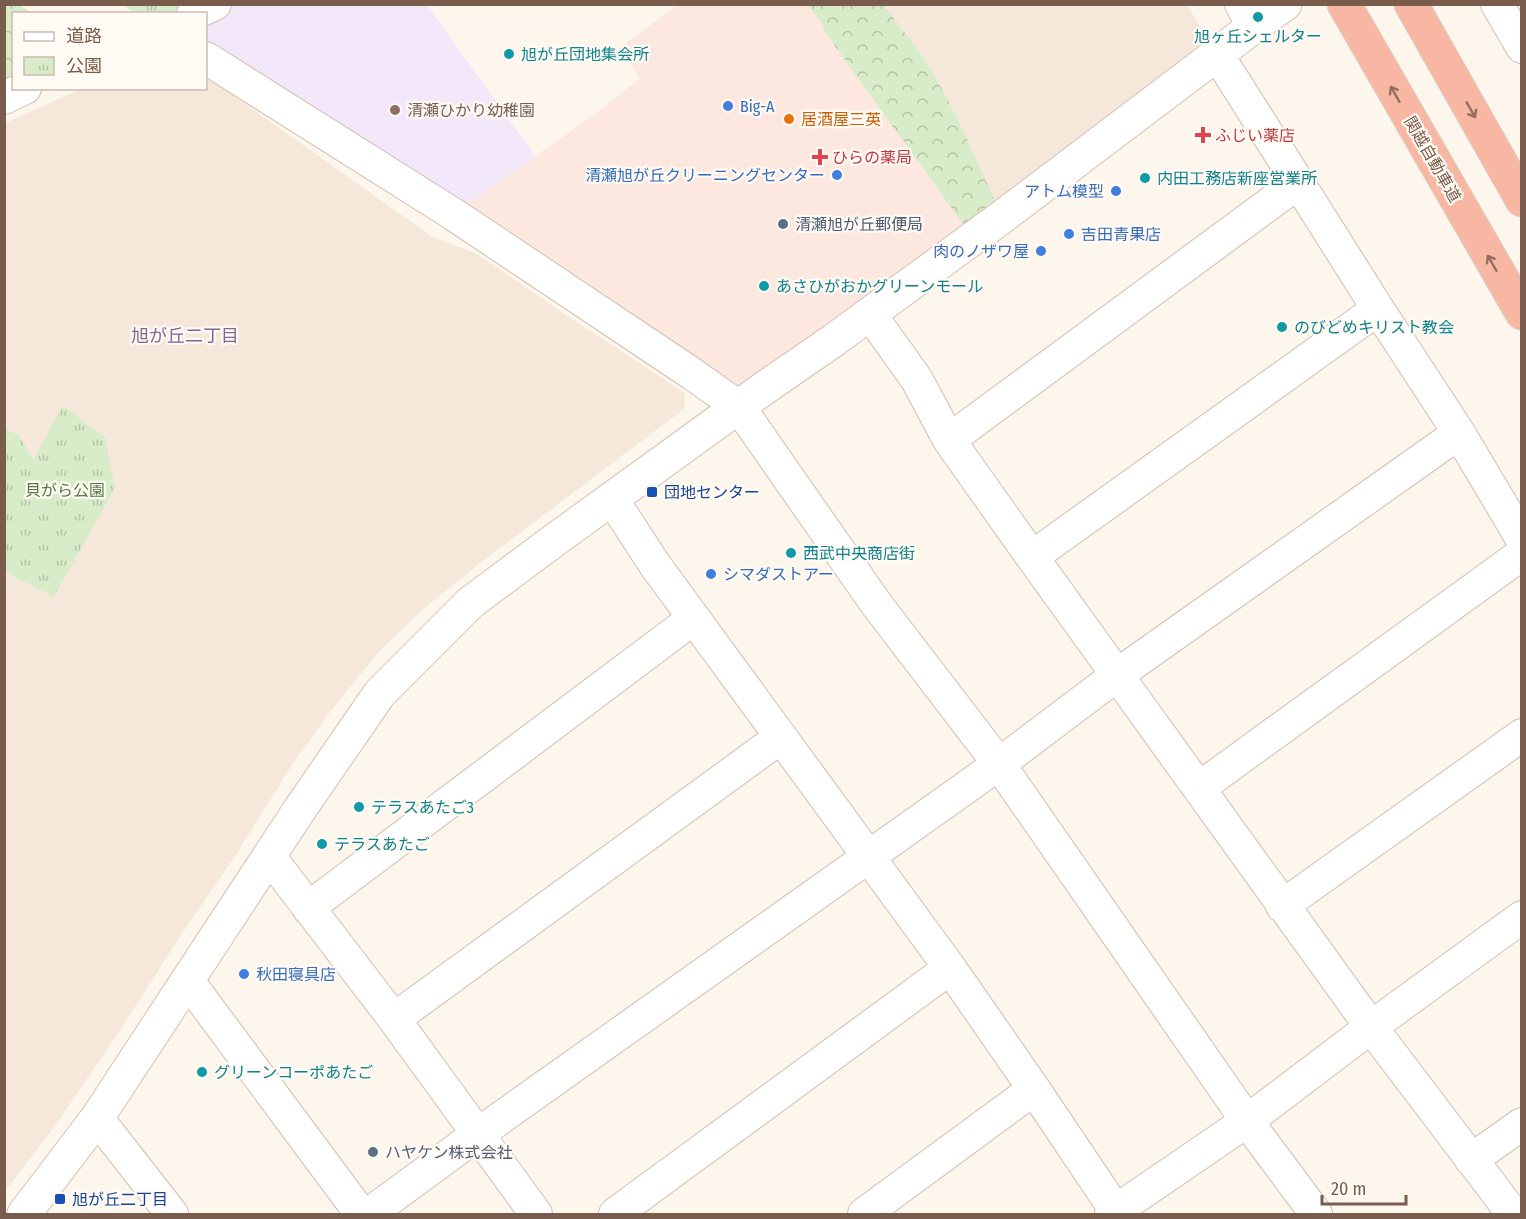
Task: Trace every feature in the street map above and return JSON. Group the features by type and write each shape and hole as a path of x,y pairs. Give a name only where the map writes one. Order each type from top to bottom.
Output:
{"highway":[{"name":"関越自動車道","path":"1344,4 1521,313"},
{"path":"1411,4 1521,200"}],"street":[{"path":"197,12 214,4"},
{"path":"1497,4 1521,47"},
{"path":"24,1215 97,1118 268,855 380,693 470,603 555,539 870,314 1217,54 1247,16 1284,5"},
{"path":"1217,54 1378,309 1460,433 1521,538"},
{"path":"207,59 453,214 740,407 877,605 999,764 1247,1121 1316,1215"},
{"path":"4,98 21,90"},
{"path":"949,440 1299,182"},
{"path":"1032,557 1378,309"},
{"path":"870,314 917,380 949,440 1032,557 1282,906 1513,1215"},
{"path":"369,1215 477,1134 999,764 1117,675 1460,433"},
{"path":"612,499 694,618 950,968 1034,1089 1115,1213 1247,1121 1521,917"},
{"path":"1199,788 1521,554"},
{"path":"308,908 694,618"},
{"path":"1282,906 1521,735"},
{"path":"394,1019 781,736"},
{"path":"268,855 394,1019 536,1215"},
{"path":"615,1215 950,968"},
{"path":"188,981 361,1215"},
{"path":"864,1215 1034,1089"},
{"path":"97,1118 172,1215"},
{"path":"1471,1160 1521,1124"}],"shaded area":[{"name":"清瀬ひかり幼稚園","path":"215,4 427,5 536,157 453,214 207,59 207,13"},
{"name":"あさひがおかグリーンモール","path":"808,4 824,25 824,31 973,238 728,409 453,214 598,112 640,78 619,48 677,5"},
{"path":"883,5 1187,5 1217,54 1002,217 941,86 905,32"},
{"path":"207,77 431,236 477,254 685,393 684,409 493,553 422,610 376,655 330,712 292,765 119,1032 52,1130 5,1191 5,123 79,90 207,90"}],"green space":[{"path":"4,5 20,5 30,12 12,12 12,90 4,98"},
{"path":"122,5 215,5 198,12 134,12"},
{"path":"808,5 883,5 935,76 1002,217 973,238 824,31 823,25"},
{"name":"貝がら公園","path":"63,406 105,437 115,488 54,597 5,572 4,429 19,435 33,460"}],"place":[{"name":"旭ヶ丘シェルター","path":"1258,17"},
{"name":"旭が丘団地集会所","path":"509,54"},
{"name":"Big-A","path":"728,106"},
{"name":"清瀬ひかり幼稚園","path":"395,110"},
{"name":"居酒屋三英","path":"789,119"},
{"name":"ふじい薬店","path":"1203,135"},
{"name":"ひらの薬局","path":"820,157"},
{"name":"清瀬旭が丘クリーニングセンター","path":"837,175"},
{"name":"内田工務店新座営業所","path":"1145,178"},
{"name":"アトム模型","path":"1116,191"},
{"name":"清瀬旭が丘郵便局","path":"783,224"},
{"name":"吉田青果店","path":"1069,234"},
{"name":"肉のノザワ屋","path":"1041,251"},
{"name":"あさひがおかグリーンモール","path":"764,286"},
{"name":"のびどめキリスト教会","path":"1282,327"},
{"name":"団地センター","path":"652,492"},
{"name":"西武中央商店街","path":"791,553"},
{"name":"シマダストアー","path":"711,574"},
{"name":"テラスあたご3","path":"359,807"},
{"name":"テラスあたご","path":"322,844"},
{"name":"秋田寝具店","path":"244,974"},
{"name":"グリーンコーポあたご","path":"202,1072"},
{"name":"ハヤケン株式会社","path":"373,1152"},
{"name":"旭が丘二丁目","path":"60,1199"}],"district":[{"name":"旭が丘二丁目","path":"185,336"}]}
